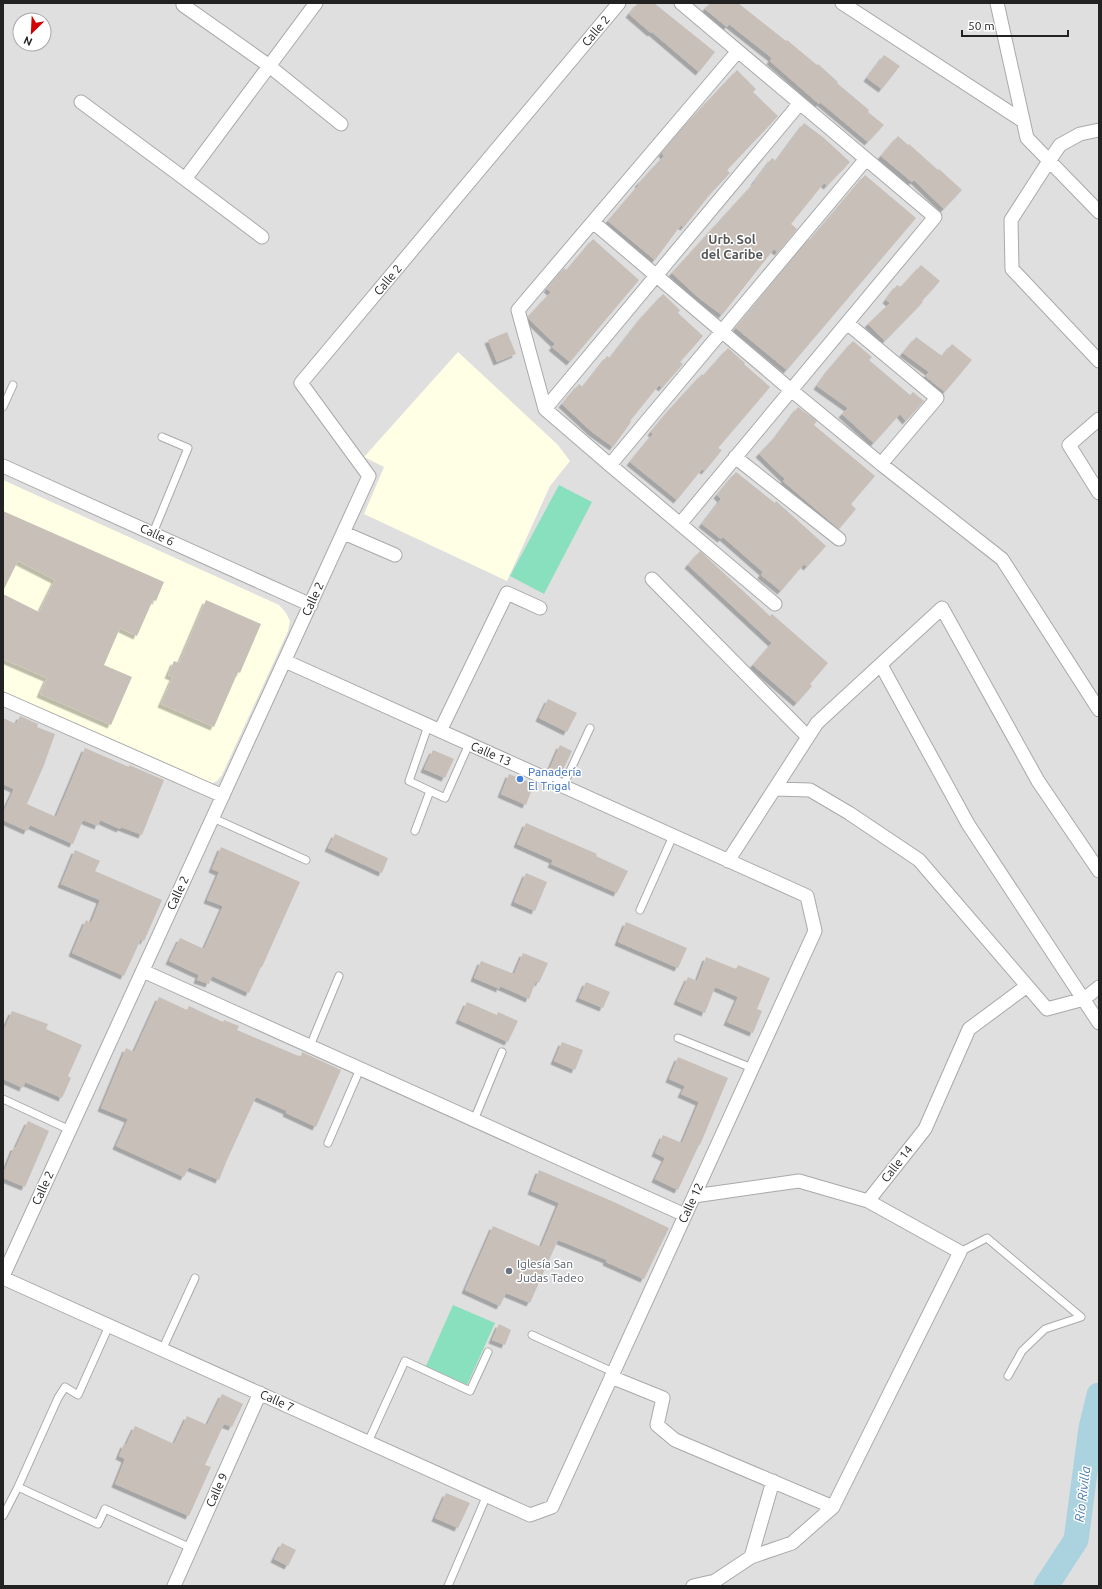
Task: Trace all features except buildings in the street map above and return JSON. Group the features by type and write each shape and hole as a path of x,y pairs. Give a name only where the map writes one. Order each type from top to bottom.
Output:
{"street":[{"path":"185,179 268,65 316,3"},
{"name":"Calle 2","path":"3,1277 369,476 302,383 620,3"},
{"path":"680,524 935,217 681,3"},
{"path":"842,3 1023,121"},
{"path":"997,3 1027,138 1099,212"},
{"path":"183,5 268,65 341,124"},
{"path":"738,51 518,310 545,408 610,465 775,604"},
{"path":"82,102 262,237"},
{"path":"545,408 800,103"},
{"path":"1099,130 1080,134 1060,145 1011,220 1012,269 1099,361"},
{"path":"610,465 866,159"},
{"path":"593,222 791,390 1002,559 1099,710"},
{"path":"847,323 937,398 882,464"},
{"path":"1099,419 1069,445 1099,493"},
{"path":"735,457 839,539"},
{"name":"Calle 6","path":"3,466 311,605"},
{"path":"344,533 395,555"},
{"path":"652,579 808,736"},
{"path":"434,728 507,593 540,608"},
{"path":"728,861 817,723 942,608 1038,781 1099,871"},
{"name":"Calle 13","path":"285,661 807,896"},
{"path":"881,665 968,824 1099,1023"},
{"path":"3,699 223,796"},
{"path":"775,789 810,790 849,813 919,860 1046,1009 1084,999 1099,987"},
{"name":"Calle 12","path":"552,1507 815,931 807,896"},
{"path":"143,971 685,1215"},
{"name":"Calle 14","path":"868,1201 925,1128 969,1029 1027,986"},
{"path":"693,1586 715,1581 751,1557 792,1543 833,1507 960,1252 868,1201 799,1180 694,1196"},
{"name":"Calle 7","path":"3,1277 530,1515 552,1507"},
{"path":"612,1374 663,1398 657,1425 675,1440 833,1507"},
{"name":"Calle 9","path":"174,1586 260,1393"},
{"path":"751,1557 773,1481"}],"lane":[{"path":"3,407 13,385"},
{"path":"152,533 188,448 162,437"},
{"path":"434,728 409,781 445,798 469,744"},
{"path":"563,786 590,728"},
{"path":"415,831 430,791"},
{"path":"213,818 306,860"},
{"path":"640,910 673,836"},
{"path":"310,1046 339,976"},
{"path":"678,1038 752,1068"},
{"path":"474,1120 502,1052"},
{"path":"328,1144 360,1069"},
{"path":"3,1099 70,1130"},
{"path":"960,1252 987,1238 1081,1317 1045,1329 1022,1351 1008,1376"},
{"path":"162,1350 195,1278"},
{"path":"3,1516 18,1487 58,1398 65,1387 78,1395 109,1326"},
{"path":"532,1335 612,1374"},
{"path":"368,1442 405,1361 470,1391 488,1352"},
{"path":"18,1487 98,1524 105,1509 191,1548"},
{"path":"448,1586 487,1495"}],"shaded area":[{"path":"3,3 1099,3 1099,1586 3,1586"},
{"path":"458,352 558,445 570,461 550,486 507,581 364,514 384,467 364,457"},
{"path":"3,480 279,605 286,613 290,621 288,631 222,775 217,781 211,784 200,780 3,692"}],"green space":[{"path":"559,485 592,502 544,594 510,576"},
{"path":"453,1305 495,1323 467,1385 426,1366"}],"waterway":[{"name":"Río Rivilla","path":"1046,1586 1076,1540 1091,1428 1099,1395"}],"place":[{"name":"Panadería El Trigal","path":"520,779"},
{"name":"Iglesía San Judas Tadeo","path":"509,1271"}],"district":[{"name":"Urb. Sol del Caribe","path":"732,246"}]}
